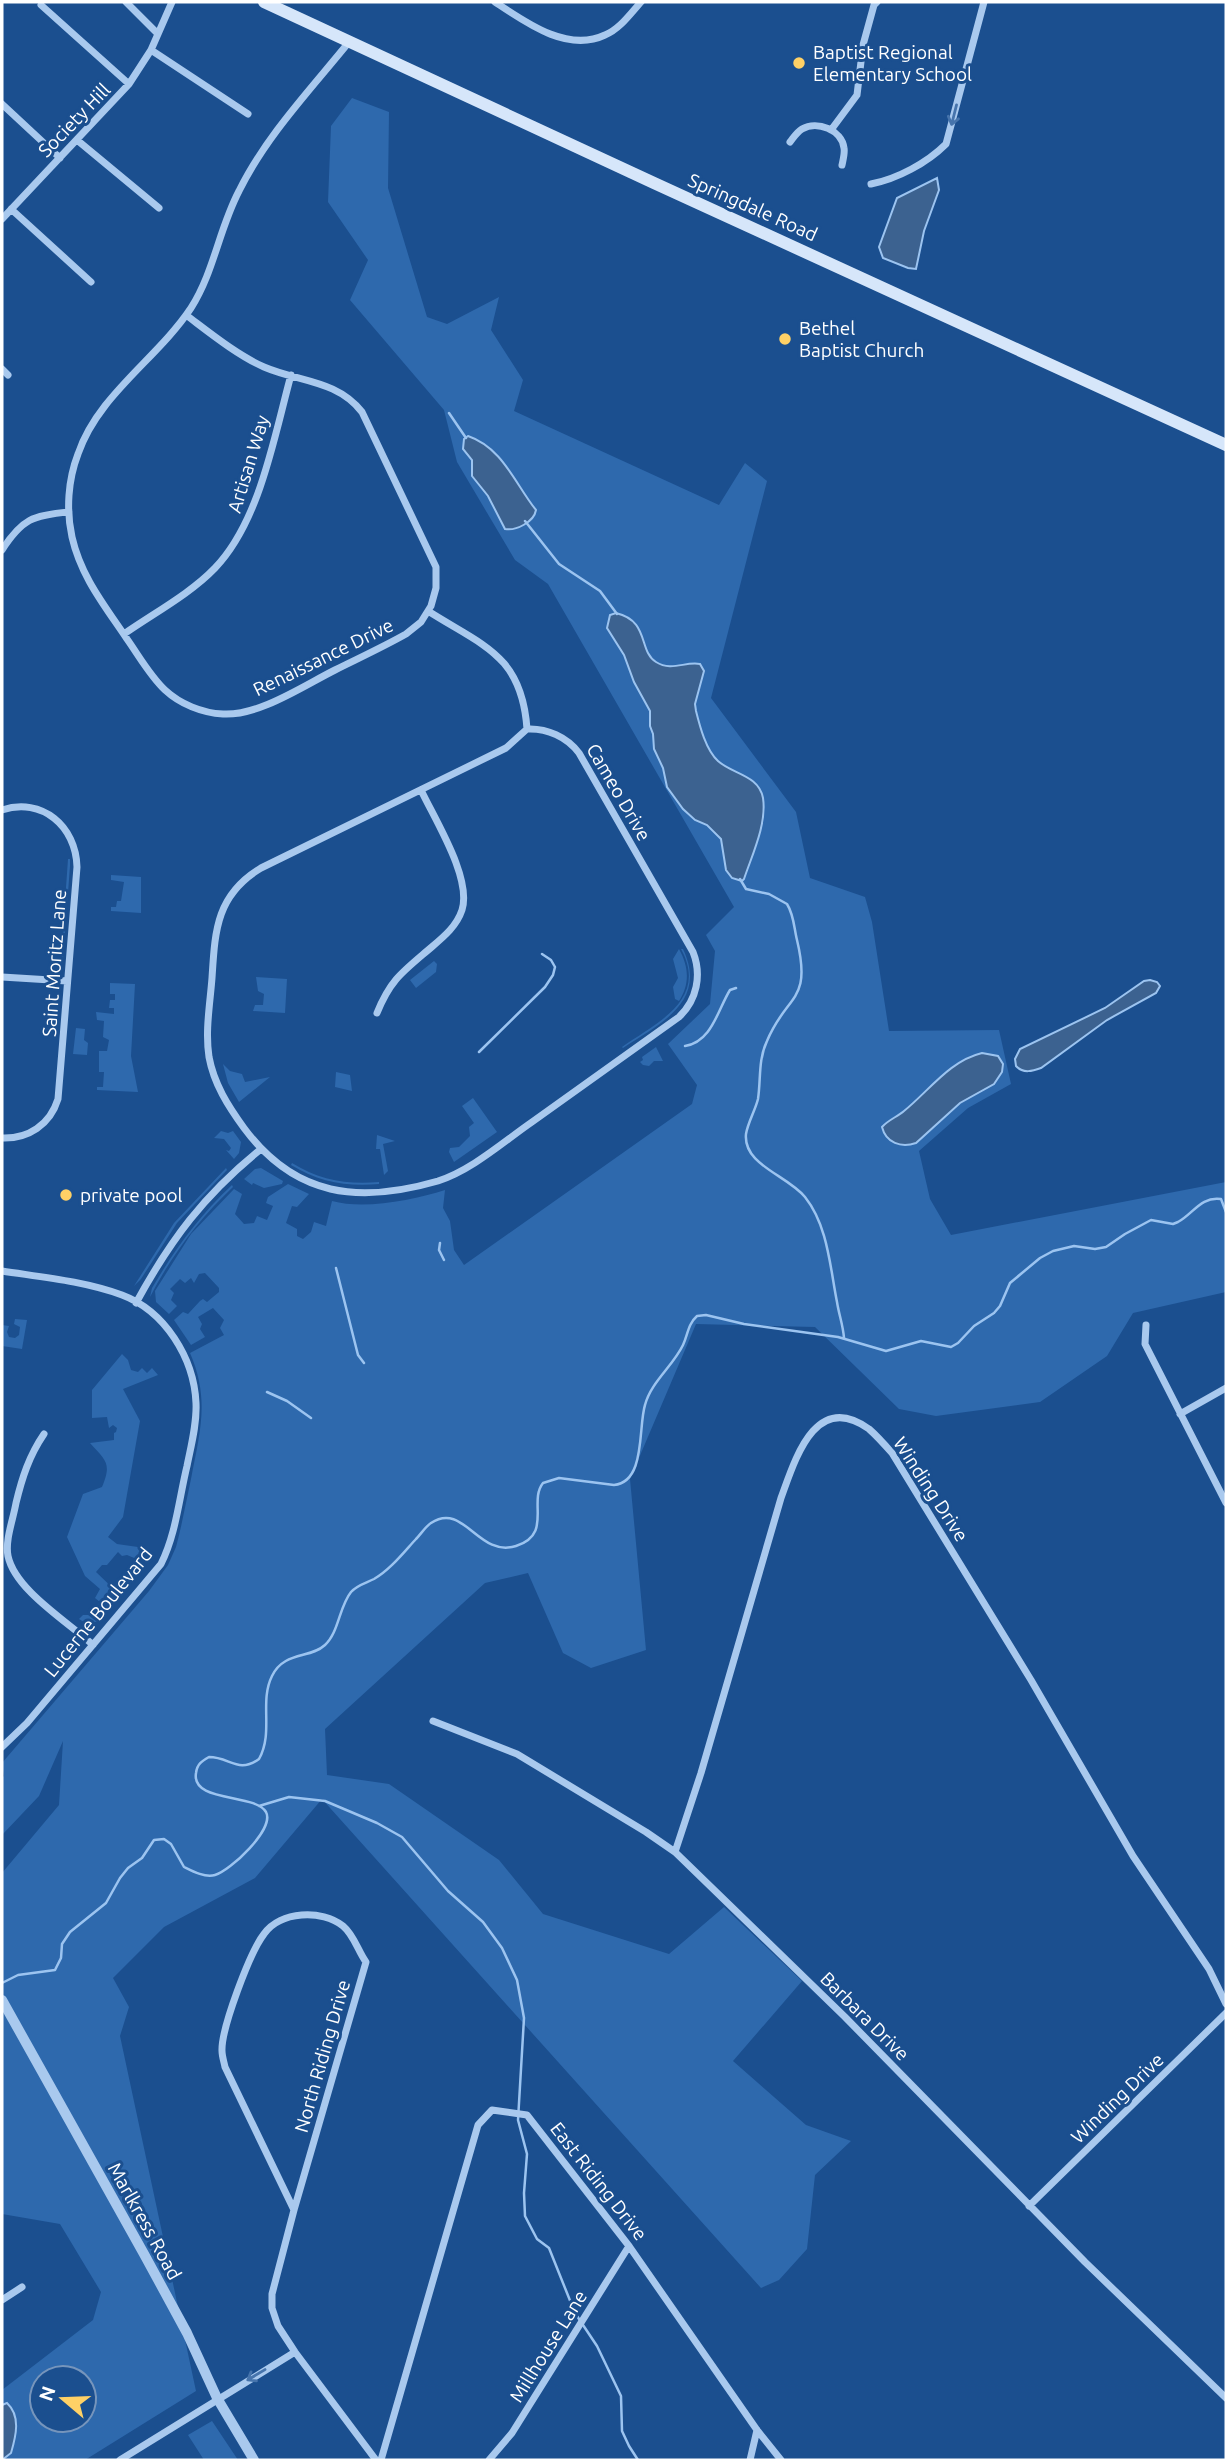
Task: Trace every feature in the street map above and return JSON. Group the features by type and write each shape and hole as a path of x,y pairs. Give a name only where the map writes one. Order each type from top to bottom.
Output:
{"main road":[{"name":"Springdale Road","path":"264,2 1226,445"}],"street":[{"path":"126,2 158,34"},
{"name":"Society Hill","path":"2,219 129,84 151,50 172,2"},
{"path":"495,2 541,30 577,39 606,35 641,2"},
{"path":"831,130 857,94 863,45 877,2"},
{"path":"871,184 888,181 938,152 946,144 984,2"},
{"path":"41,5 129,84"},
{"name":"Renaissance Drive","path":"349,42 266,146 250,171 231,206 208,275 186,315 89,428 74,464 69,512 72,539 82,568 95,593 154,677 169,693 195,708 220,714 235,714 271,702 398,639 415,627 428,611"},
{"path":"151,50 248,114"},
{"path":"2,104 60,158"},
{"path":"2,120 9,112"},
{"path":"790,142 797,132 807,127 831,130 843,143 845,151 842,165"},
{"path":"77,140 159,208"},
{"path":"10,209 91,282"},
{"path":"186,315 252,361 336,389 353,401 362,412 434,560 436,588 428,611 489,647 504,662 521,695 527,729"},
{"name":"Artisan Way","path":"124,634 204,578 239,538 254,504 291,375"},
{"path":"2,550 16,529 27,521 41,515 69,512"},
{"name":"Cameo Drive","path":"527,729 542,730 559,736 576,749 682,933 695,958 697,974 696,991 687,1009 506,1140 440,1180 372,1192 338,1191 291,1175 261,1149 226,1103 215,1080 209,1057 208,1028 215,937 223,908 236,889 255,872 506,748 527,729"},
{"path":"377,1013 394,979 447,934 463,905 464,891 460,872 421,790"},
{"name":"Saint Moritz Lane","path":"2,810 27,806 45,812 66,829 74,845 77,867 56,1106 47,1121 32,1133 2,1138"},
{"path":"2,976 67,981"},
{"path":"136,1303 164,1253 189,1218 261,1149"},
{"name":"Lucerne Boulevard","path":"2,1272 104,1290 125,1296 136,1303 166,1328 183,1353 194,1388 195,1425 166,1555 150,1579 27,1723 2,1747"},
{"path":"1146,1325 1145,1344 1226,1503"},
{"path":"1180,1414 1226,1388"},
{"name":"Winding Drive","path":"675,1852 701,1773 781,1498 796,1457 814,1427 830,1418 844,1417 870,1430 892,1453 1031,1679 1132,1856 1209,1969 1226,2004"},
{"path":"44,1434 35,1447 23,1477 11,1525 9,1557 13,1570 24,1585 93,1645"},
{"name":"Barbara Drive","path":"433,1721 517,1754 675,1852 838,2011 1029,2206 1226,2398"},
{"name":"North Riding Drive","path":"294,2210 225,2067 222,2051 225,2029 255,1950 265,1932 288,1917 307,1915 326,1917 341,1924 366,1962 294,2210 272,2294 272,2308 278,2326 295,2352 379,2460"},
{"name":"Marlkress Road","path":"2,2000 145,2254 187,2333 217,2398 254,2460"},
{"name":"Winding Drive","path":"1029,2206 1226,2013"},
{"name":"East Riding Drive","path":"379,2460 478,2125 492,2110 527,2115 629,2246 757,2430 781,2460"},
{"name":"Millhouse Lane","path":"489,2460 512,2433 629,2246"},
{"path":"2,2300 22,2287"},
{"path":"120,2460 295,2352"},
{"path":"750,2460 757,2430"}],"shaded area":[{"path":"352,98 389,112 388,188 427,317 447,324 499,297 491,330 523,380 514,411 719,505 745,463 767,481 711,698 796,812 810,878 865,897 872,922 889,1031 999,1030 1011,1084 968,1108 919,1151 930,1199 951,1235 1226,1182 1226,1292 1133,1313 1107,1356 1040,1402 936,1416 899,1409 815,1327 696,1324 630,1479 646,1650 591,1668 563,1653 528,1573 485,1583 325,1729 327,1775 389,1784 499,1860 543,1914 669,1954 724,1907 802,1981 733,2061 806,2125 851,2141 815,2175 807,2249 779,2280 761,2288 322,1799 255,1878 164,1927 113,1978 129,2007 120,2036 196,2391 85,2460 2,2460 2,2390 28,2370 28,2434 98,2434 98,2364 36,2364 93,2320 101,2292 60,2224 2,2214 2,1873 59,1805 63,1741 39,1796 2,1835 2,1763 149,1591 168,1565 176,1547 200,1431 200,1385 190,1353 224,1335 220,1328 224,1320 213,1308 198,1317 205,1337 191,1345 174,1320 183,1312 188,1314 203,1299 207,1302 219,1292 219,1288 205,1273 199,1274 194,1283 191,1278 185,1283 180,1279 170,1289 174,1293 171,1300 177,1306 169,1314 156,1302 155,1291 191,1234 234,1189 242,1194 235,1214 244,1224 254,1223 257,1216 267,1220 273,1206 266,1203 268,1197 288,1184 309,1194 297,1207 292,1206 286,1223 297,1229 297,1236 303,1239 311,1232 314,1222 326,1226 332,1201 374,1204 445,1190 443,1208 450,1221 454,1250 464,1265 692,1104 697,1085 668,1044 710,1004 715,951 706,935 734,907 548,584 515,560 457,462 444,410 350,300 368,260 328,202 331,126"},
{"path":"937,178 939,190 924,231 916,269 883,258 879,247 897,198"},
{"path":"468,436 490,449 499,458 536,510 524,525 505,529 488,496 472,476 472,460 463,449 464,439"},
{"path":"616,613 634,622 647,651 656,662 668,666 700,664 704,671 695,704 707,745 718,761 751,780 760,790 764,808 761,829 742,881 732,878 726,870 721,839 707,825 695,820 683,809 667,787 663,768 654,749 650,711 634,682 624,655 607,628 610,615"},
{"path":"68,859 70,866 63,959 58,967 61,959"},
{"path":"111,875 141,877 141,913 111,911 111,907 116,907 117,901 121,901 124,882 111,880"},
{"path":"679,949 687,975 679,1001 675,999 673,987 678,978 673,959"},
{"path":"681,949 689,967 690,983 685,997 665,1020 623,1048 663,1019 684,996 688,967"},
{"path":"434,961 437,964 436,972 416,988 410,980"},
{"path":"256,977 287,979 285,1013 253,1011 255,1005 263,1005 264,994 258,991"},
{"path":"1150,980 1160,986 1156,993 1107,1020 1041,1068 1025,1071 1016,1066 1015,1059 1020,1049 1105,1008 1144,981"},
{"path":"110,983 135,984 131,1056 138,1092 97,1090 97,1087 103,1087 104,1072 99,1072 99,1051 107,1051 109,1040 103,1037 104,1021 97,1020 96,1012 114,1014 114,1008 109,1008 110,1000 115,1000 115,994 110,994"},
{"path":"76,1028 85,1029 87,1055 73,1054"},
{"path":"656,1047 663,1061 654,1061 649,1066 643,1065 640,1062 642,1057"},
{"path":"982,1053 998,1056 1003,1064 1002,1072 994,1084 960,1103 916,1143 895,1143 887,1137 882,1127 884,1125 904,1111 949,1070"},
{"path":"223,1064 230,1071 242,1074 245,1082 270,1077 239,1102 228,1083"},
{"path":"336,1072 350,1075 352,1091 335,1087"},
{"path":"473,1098 497,1132 454,1162 450,1148 459,1147 470,1136 469,1127 474,1123 462,1106"},
{"path":"221,1131 233,1131 241,1142 239,1153 234,1159 226,1150 231,1148 224,1139 214,1138"},
{"path":"377,1135 395,1141 383,1144 388,1171 384,1175 380,1149 376,1149"},
{"path":"292,1163 313,1174 334,1180 379,1184 356,1185 334,1182 312,1176 291,1165"},
{"path":"226,1168 177,1223 134,1286 174,1223"},
{"path":"261,1168 283,1181 282,1184 264,1188 253,1183 252,1185 244,1179 255,1169"},
{"path":"232,1185 187,1239 150,1297 152,1288 179,1246"},
{"path":"15,1319 27,1320 22,1349 2,1346 2,1325 9,1326 9,1337 15,1338 19,1335 20,1327 14,1324"},
{"path":"122,1354 128,1360 131,1370 138,1372 142,1368 147,1373 152,1368 158,1375 123,1389 140,1421 123,1517 108,1537 117,1544 138,1547 144,1562 127,1555 122,1556 118,1552 107,1565 102,1565 96,1572 120,1595 123,1594 99,1621 87,1624 79,1619 88,1615 100,1602 95,1598 100,1589 85,1576 67,1537 83,1494 102,1487 107,1473 106,1463 90,1443 114,1440 117,1428 113,1425 109,1428 107,1417 92,1418 92,1390"},
{"path":"7,2403 16,2420 16,2433 11,2453 2,2460 2,2405"},
{"path":"212,2421 238,2460 204,2460 188,2435"}],"waterway":[{"path":"449,413 466,438"},
{"path":"525,521 559,564 600,591 617,614"},
{"path":"740,879 746,889 769,894 787,904 794,922 801,960 799,987 764,1048 758,1099 746,1134 747,1145 759,1162 797,1189 813,1208 827,1247 844,1338"},
{"path":"479,1052 545,987 553,975 555,967 551,960 542,954"},
{"path":"685,1046 694,1043 708,1032 730,990 736,988"},
{"path":"2,1983 18,1975 55,1970 61,1958 62,1944 70,1932 106,1903 120,1878 142,1858 154,1840 164,1839 171,1844 184,1867 203,1875 211,1876 222,1872 240,1858 264,1828 266,1812 250,1802 213,1794 203,1789 197,1783 196,1773 200,1763 209,1757 239,1765 259,1759 266,1738 268,1686 277,1668 290,1659 325,1645 330,1640 351,1592 386,1571 431,1523 443,1518 453,1519 491,1544 503,1548 516,1546 534,1534 539,1491 543,1483 559,1478 614,1485 624,1482 636,1464 648,1397 679,1353 697,1316 706,1315 744,1324 838,1337 886,1351 921,1341 951,1347 974,1326 994,1313 1010,1283 1040,1258 1053,1251 1074,1246 1095,1249 1106,1247 1151,1220 1173,1224 1178,1222 1208,1200 1221,1199 1226,1212"},
{"path":"440,1243 439,1250 444,1260"},
{"path":"336,1268 358,1355 364,1363"},
{"path":"267,1392 287,1401 311,1418"},
{"path":"259,1806 289,1797 325,1801 402,1837 448,1891 483,1922 502,1948 517,1980 524,2018 518,2120 527,2154 525,2216 537,2239 549,2248 575,2313 597,2346 621,2396 622,2431 638,2460"}],"place":[{"name":"Baptist Regional Elementary School","path":"799,63"},
{"name":"Bethel Baptist Church","path":"785,339"},
{"name":"private pool","path":"66,1195"}]}
